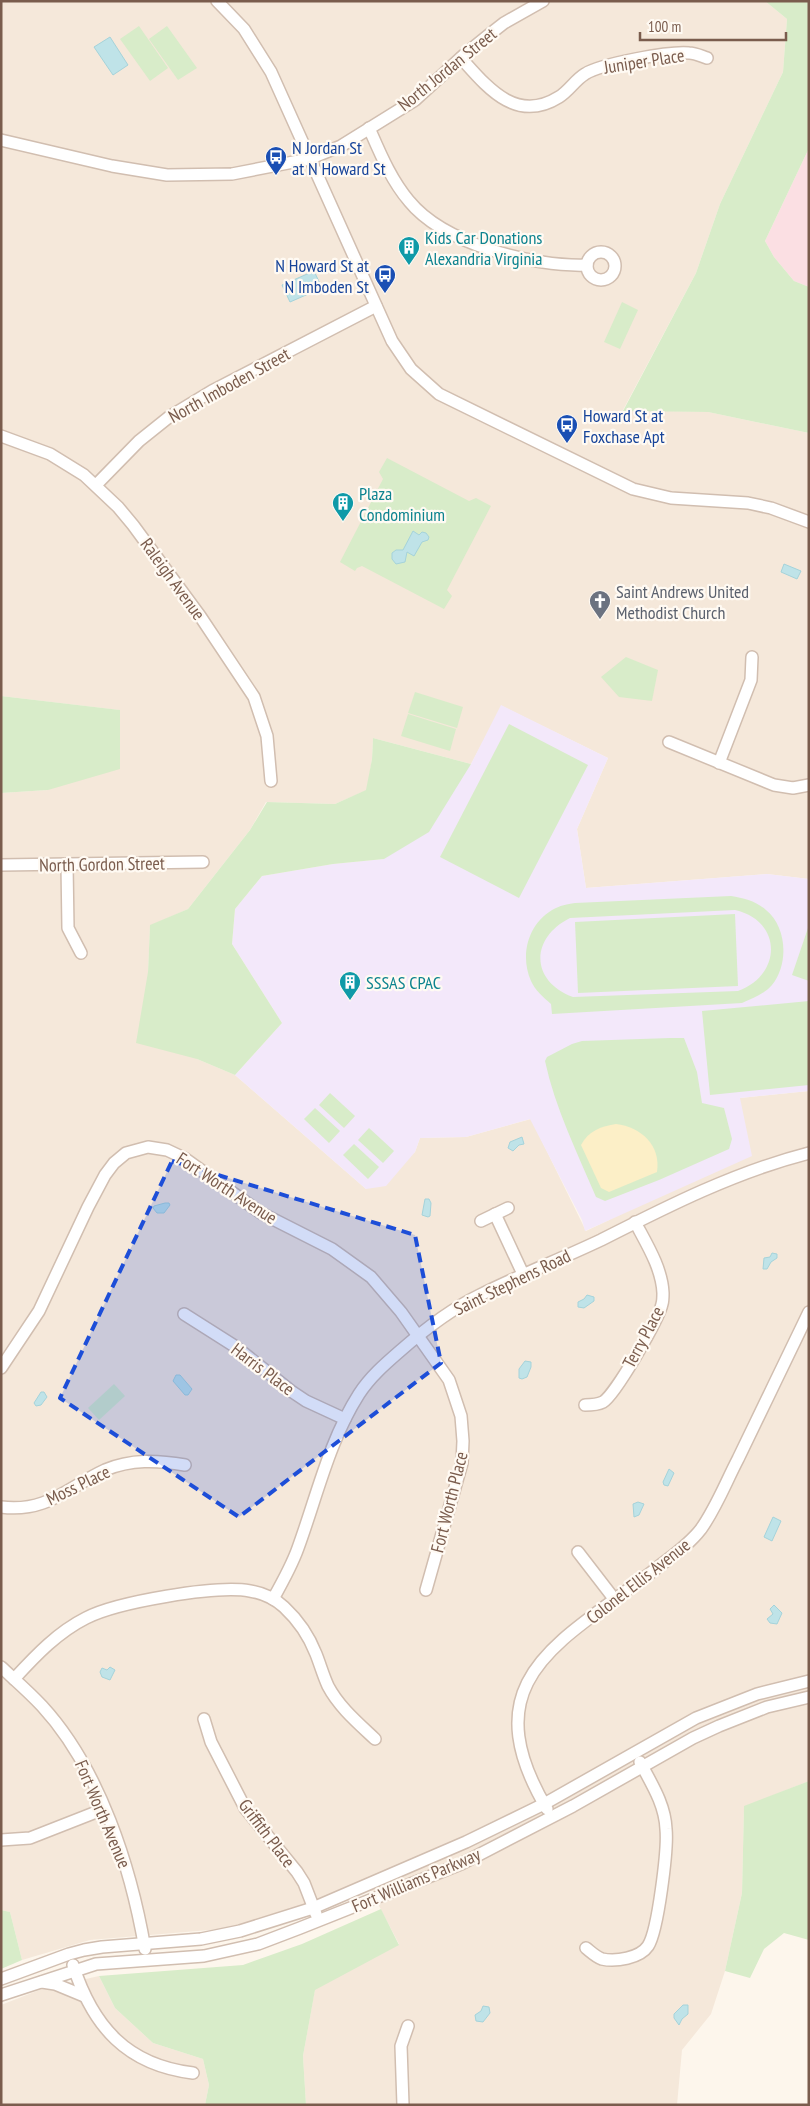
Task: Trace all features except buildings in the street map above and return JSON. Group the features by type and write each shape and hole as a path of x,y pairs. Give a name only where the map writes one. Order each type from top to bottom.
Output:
{"street":[{"path":"217,1 244,29 263,58 277,85 309,159 398,351 420,377 439,394 634,490 671,498 748,503 771,508 809,522"},
{"name":"North Jordan Street","path":"1,140 112,166 167,175 232,174 309,159 341,146 415,100 460,58 504,23 543,1"},
{"name":"Juniper Place","path":"460,58 497,96 515,103 534,106 559,97 582,76 604,66 675,53 689,53 707,58"},
{"path":"369,128 388,170 401,192 425,219 435,226 482,246 530,260 558,265 587,265"},
{"name":"North Imboden Street","path":"96,485 139,441 176,412 212,391 376,306"},
{"name":"Raleigh Avenue","path":"1,436 50,454 84,474 118,507 144,540 206,624 254,697 267,736 271,781"},
{"path":"719,763 751,680 752,656"},
{"path":"669,742 774,785 793,788 809,785"},
{"name":"North Gordon Street","path":"1,865 203,862"},
{"path":"67,865 68,928 81,953"},
{"name":"Fort Worth Avenue","path":"1,1368 39,1311 108,1169 118,1157 148,1147 166,1150 184,1158 262,1213 346,1257 383,1289 418,1336"},
{"name":"Saint Stephens Road","path":"274,1599 298,1550 333,1444 344,1419 367,1382 418,1336 456,1308 523,1274 599,1241 705,1189 788,1158 809,1153"},
{"path":"481,1221 508,1208"},
{"path":"495,1214 523,1274"},
{"name":"Terry Place","path":"584,1405 594,1405 604,1401 612,1392 646,1339 663,1304 663,1286 660,1276 635,1222"},
{"name":"Colonel Ellis Avenue","path":"551,1817 535,1791 520,1747 517,1720 522,1693 532,1673 557,1645 681,1550 701,1529 809,1312"},
{"name":"Harris Place","path":"184,1314 236,1347 306,1401 344,1419"},
{"name":"Fort Worth Place","path":"418,1336 449,1380 458,1404 463,1441 462,1463 426,1590"},
{"name":"Moss Place","path":"1,1507 13,1508 44,1503 63,1495 105,1470 124,1464 146,1461 185,1464"},
{"path":"578,1552 615,1600"},
{"path":"14,1679 32,1659 62,1632 87,1617 108,1609 123,1604 179,1595 230,1590 249,1591 274,1599 300,1625 308,1637 328,1685 338,1702 376,1740"},
{"name":"Fort Worth Avenue","path":"1,1666 43,1707 85,1768 104,1809 132,1885 146,1958"},
{"name":"Fort Williams Parkway","path":"1,1979 69,1954 102,1947 201,1940 264,1924 314,1908 466,1842 544,1804 696,1718 766,1692 809,1681"},
{"name":"Fort Williams Parkway","path":"1,1995 96,1964 146,1958 204,1956 258,1944 462,1864 643,1768 693,1738 719,1726 767,1707 809,1698"},
{"name":"Griffith Place","path":"204,1719 211,1742 245,1808 304,1884 319,1920"},
{"path":"586,1948 600,1958 611,1960 626,1958 638,1954 648,1947 652,1935 666,1849 666,1828 657,1793 635,1753"},
{"path":"1,1840 30,1838 104,1809"},
{"path":"69,1954 84,1996 104,2026 119,2042 138,2056 169,2070 193,2073"},
{"path":"40,1981 55,1984 84,1996"},
{"path":"403,2105 400,2055 402,2040 408,2026"}],"highlighted area":[{"path":"172,1161 415,1235 441,1363 239,1517 60,1398"}],"shaded area":[{"path":"1,1 765,1 787,19 783,72 720,204 696,273 623,410 708,412 809,433 809,879 767,874 586,888 577,829 608,758 502,706 471,764 373,738 367,790 335,804 266,802 250,830 188,909 150,926 148,972 197,1059 235,1075 366,1189 415,1152 420,1138 466,1137 531,1119 586,1231 609,1220 740,1098 809,1091 809,1781 744,1807 742,1893 725,1971 711,2014 682,2050 677,2105 306,2105 303,2056 315,1989 399,1944 367,1883 245,1927 90,1940 22,1960 10,1912 1,1910 1,793 48,790 119,710 1,696"},
{"path":"809,148 809,287 794,281 774,257 765,241"},
{"path":"501,705 608,758 577,829 586,888 767,874 809,879 809,1091 740,1098 752,1156 585,1231 582,1220 530,1119 466,1137 420,1138 415,1152 386,1186 366,1189 235,1075 282,1023 232,944 235,909 262,876 333,864 384,859 471,764"},
{"path":"99,1976 115,2008 153,2043 203,2059 209,2085 205,2105 1,2105 1,2005 42,1989"}],"green space":[{"path":"765,1 809,1 809,148 765,241 774,257 794,281 809,287 809,433 708,412 623,411 696,273 720,204 783,72 787,19"},
{"path":"139,26 168,68 150,81 120,39"},
{"path":"167,26 197,68 178,80 149,39"},
{"path":"622,302 638,310 620,349 604,342"},
{"path":"387,458 469,501 476,498 491,506 447,590 452,596 444,609 362,566 355,571 340,562 383,479 379,472"},
{"path":"626,657 658,670 652,701 619,697 601,677"},
{"path":"415,692 463,707 457,728 408,713"},
{"path":"1,696 120,710 120,769 48,790 1,793"},
{"path":"408,714 456,729 450,751 401,736"},
{"path":"509,724 588,765 519,898 440,857"},
{"path":"373,738 471,764 429,832 384,859 333,864 262,876 235,909 232,944 282,1023 235,1075 197,1059 136,1043 148,972 150,925 188,909 250,830 267,802 335,804 366,790 372,759"},
{"path":"731,896 745,899 758,904 766,910 778,926 783,946 781,967 769,988 759,996 742,1003 552,1014 551,1004 542,996 531,981 526,960 529,939 539,921 547,914 563,905","holes":["735,910 751,916 762,925 769,936 771,949 769,961 763,973 752,983 738,991 573,997 559,990 549,981 540,959 542,948 548,937 557,926 570,918"]},
{"path":"735,914 738,986 578,993 575,922"},
{"path":"809,925 809,981 792,975"},
{"path":"809,1001 809,1085 710,1095 702,1011"},
{"path":"684,1038 697,1072 702,1103 724,1108 732,1139 729,1149 659,1180 605,1201 596,1197 574,1147 555,1096 545,1061 547,1057 582,1041"},
{"path":"330,1093 355,1116 344,1128 319,1105"},
{"path":"315,1108 340,1131 329,1143 304,1119"},
{"path":"369,1128 394,1151 383,1163 358,1140"},
{"path":"354,1144 379,1167 368,1179 343,1155"},
{"path":"114,1384 125,1396 99,1420 88,1408"},
{"path":"809,1781 809,1940 784,1933 764,1949 750,1978 725,1971 742,1893 744,1806"},
{"path":"381,1909 399,1945 315,1990 303,2056 306,2105 205,2105 209,2085 203,2059 153,2043 115,2008 99,1976 243,1965 302,1944"},
{"path":"1,1910 10,1912 22,1960 1,1969"}],"sand":[{"path":"616,1124 634,1129 647,1139 656,1154 657,1172 609,1192 601,1188 581,1145 587,1136 596,1130"}],"water":[{"path":"110,37 128,65 113,75 94,47"},
{"path":"314,271 322,288 290,302 282,285"},
{"path":"413,531 419,535 422,532 426,533 429,537 428,540 422,542 414,556 407,552 405,562 396,564 392,559 392,553 396,550 403,550"},
{"path":"784,564 801,571 797,579 781,572"},
{"path":"522,1137 524,1144 519,1145 513,1151 508,1148 510,1142"},
{"path":"425,1199 429,1199 431,1203 430,1216 428,1217 422,1215"},
{"path":"165,1203 170,1205 164,1213 157,1213 153,1208 154,1206"},
{"path":"772,1253 777,1254 777,1258 771,1262 767,1269 763,1269 764,1258 770,1257"},
{"path":"587,1295 594,1297 594,1301 584,1308 578,1307 578,1302"},
{"path":"525,1361 531,1362 531,1367 527,1377 522,1379 519,1378 519,1369"},
{"path":"176,1375 180,1375 192,1389 188,1395 185,1395 173,1381"},
{"path":"41,1392 44,1392 47,1397 41,1405 36,1406 34,1403"},
{"path":"669,1469 674,1473 668,1486 664,1485 663,1482"},
{"path":"638,1502 644,1504 639,1515 634,1517 633,1504"},
{"path":"773,1517 781,1521 772,1541 764,1537"},
{"path":"774,1605 782,1613 777,1624 770,1623 767,1619 773,1614 770,1609"},
{"path":"110,1667 115,1670 110,1680 102,1677 100,1672 102,1668 107,1670"},
{"path":"683,2005 688,2005 688,2014 679,2025 674,2018 674,2014"},
{"path":"483,2006 489,2007 490,2013 483,2022 476,2021 475,2015 481,2011"}],"place":[{"name":"N Jordan St at N Howard St","path":"276,176"},
{"name":"Kids Car Donations Alexandria Virginia","path":"409,266"},
{"name":"N Howard St at N Imboden St","path":"385,294"},
{"name":"Howard St at Foxchase Apt","path":"567,444"},
{"name":"Plaza Condominium","path":"343,522"},
{"name":"Saint Andrews United Methodist Church","path":"600,620"},
{"name":"SSSAS CPAC","path":"350,1001"}]}
